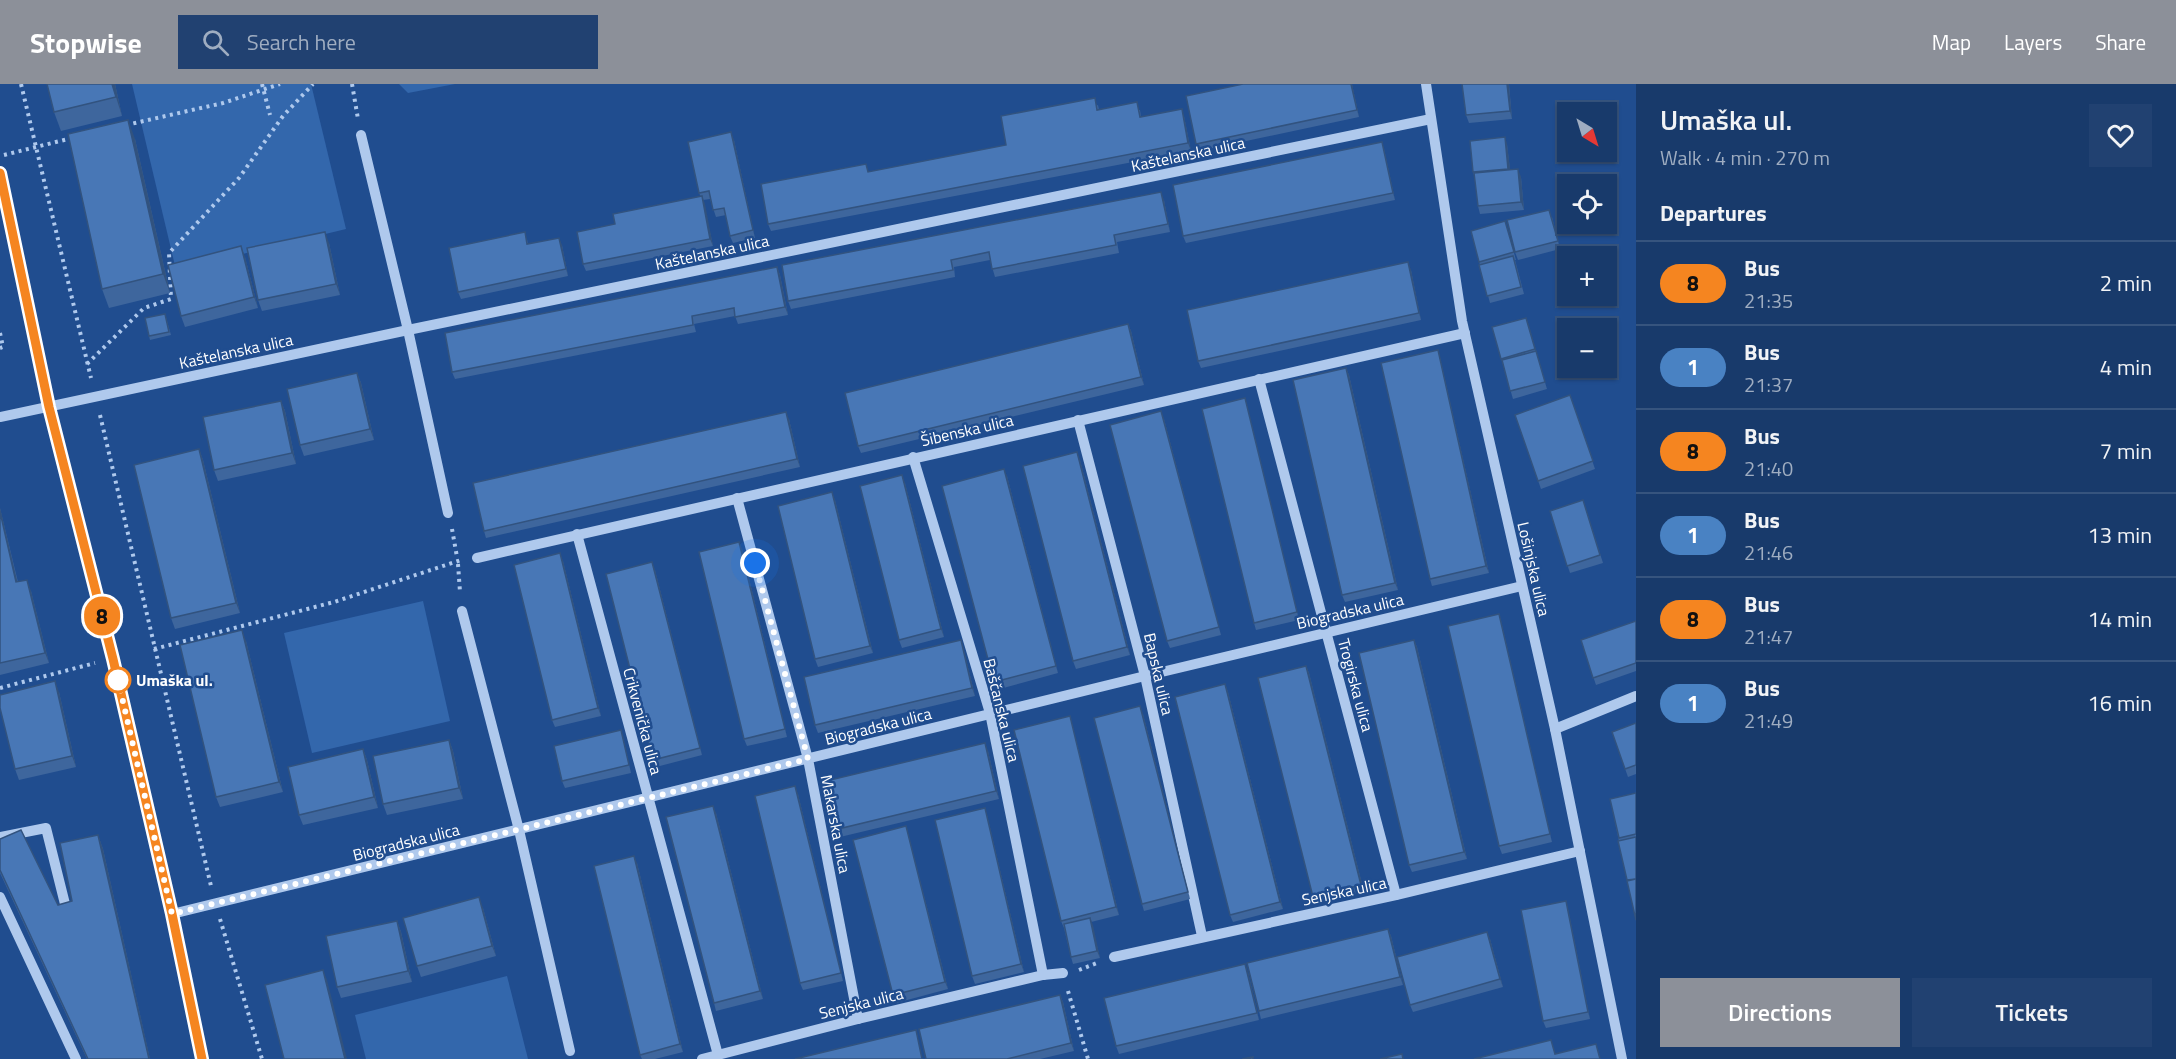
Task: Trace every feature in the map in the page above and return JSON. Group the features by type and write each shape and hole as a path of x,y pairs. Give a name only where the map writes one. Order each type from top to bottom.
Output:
{"street":[{"name":"Lošinjska ulica","path":"1426,84 1464,333 1555,729 1622,1059"},
{"name":"Kaštelanska ulica","path":"0,417 1431,118"},
{"path":"361,135 408,330 448,513"},
{"path":"0,173 49,407 113,659 172,914 202,1059"},
{"name":"Šibenska ulica","path":"477,558 1464,333"},
{"name":"Trogirska ulica","path":"1258,379 1395,895"},
{"name":"Bapska ulica","path":"1078,420 1145,676 1202,936"},
{"name":"Baščanska ulica","path":"914,457 990,713 1043,975"},
{"name":"Makarska ulica","path":"737,498 808,759 858,1019"},
{"name":"Crikvenička ulica","path":"578,534 718,1055"},
{"name":"Biogradska ulica","path":"172,914 990,713 1522,586"},
{"path":"462,611 519,830 570,1051"},
{"path":"1555,729 1636,696"},
{"path":"0,837 46,828 65,904"},
{"name":"Senjska ulica","path":"1114,957 1395,895 1580,851"},
{"path":"0,897 76,1059"},
{"name":"Senjska ulica","path":"702,1059 858,1019 1043,975 1063,973"}],"path":[{"path":"21,84 34,147 216,904 262,1059"},
{"path":"116,128 223,103 262,87 280,84"},
{"path":"87,364 144,308 171,299 169,253 239,178 283,116 313,84"},
{"path":"352,84 361,135"},
{"path":"262,87 270,114"},
{"path":"0,156 81,136"},
{"path":"0,333 3,347 0,348"},
{"path":"154,649 334,602 458,561 477,558"},
{"path":"0,688 113,659"},
{"path":"1088,1059 1063,973 1082,969 1114,957"}],"shaded area":[{"path":"132,84 311,84 346,229 176,270"},
{"path":"399,84 455,84 408,93"},
{"path":"423,601 450,721 312,753 284,633"},
{"path":"507,976 528,1059 366,1059 355,1015"}],"building":[{"path":"47,84 112,84 116,97 54,112"},
{"path":"1243,84 1351,84 1357,110 1196,144 1186,96"},
{"path":"1462,84 1507,84 1510,111 1466,115"},
{"path":"1095,98 1097,110 1137,102 1140,117 1182,109 1188,143 768,224 761,184 866,164 868,172 1006,145 1001,116"},
{"path":"128,120 163,274 102,289 68,134"},
{"path":"731,132 753,230 730,236 724,208 713,210 709,191 699,193 688,142"},
{"path":"1505,137 1508,169 1473,172 1470,141"},
{"path":"1382,142 1393,193 1183,236 1173,185"},
{"path":"1518,169 1521,202 1478,206 1474,173"},
{"path":"1161,192 1168,224 1114,235 1116,245 992,269 989,252 951,260 953,270 788,301 782,265"},
{"path":"702,196 710,239 583,264 577,232 615,224 613,214"},
{"path":"1549,210 1558,241 1515,252 1507,220"},
{"path":"1505,221 1514,252 1479,262 1471,231"},
{"path":"325,232 336,284 258,300 247,248"},
{"path":"525,232 527,244 559,238 566,269 458,292 449,248"},
{"path":"241,246 254,297 181,316 168,265"},
{"path":"1513,256 1521,287 1487,296 1479,265"},
{"path":"1408,262 1419,313 1198,361 1187,310"},
{"path":"777,267 785,307 735,317 734,308 692,316 693,325 452,372 445,333"},
{"path":"165,314 169,332 149,336 145,318"},
{"path":"1526,318 1535,349 1501,359 1492,327"},
{"path":"1128,324 1141,377 858,446 845,393"},
{"path":"1438,350 1486,566 1430,579 1381,363"},
{"path":"1536,351 1545,382 1510,391 1502,360"},
{"path":"1346,368 1395,583 1342,595 1293,380"},
{"path":"357,373 370,429 300,445 287,389"},
{"path":"1570,395 1593,461 1538,481 1515,415"},
{"path":"1245,398 1297,612 1254,623 1202,409"},
{"path":"281,401 292,453 214,470 203,417"},
{"path":"1161,411 1219,627 1167,641 1110,425"},
{"path":"786,412 797,459 484,531 473,483"},
{"path":"199,449 236,603 171,618 134,465"},
{"path":"1077,452 1127,647 1073,661 1023,466"},
{"path":"1004,469 1056,666 994,682 942,486"},
{"path":"902,475 941,629 899,640 860,486"},
{"path":"832,492 870,646 815,659 778,506"},
{"path":"1583,500 1600,555 1567,566 1550,511"},
{"path":"0,512 16,582 27,580 45,653 0,663"},
{"path":"739,542 785,729 744,739 699,552"},
{"path":"560,553 598,708 552,720 514,565"},
{"path":"652,562 700,748 653,760 606,574"},
{"path":"1499,614 1550,834 1499,846 1448,626"},
{"path":"1636,621 1636,663 1593,678 1581,640"},
{"path":"242,630 279,782 216,797 180,645"},
{"path":"961,640 972,688 815,725 804,677"},
{"path":"1414,640 1464,852 1409,865 1359,653"},
{"path":"1306,666 1361,885 1313,897 1258,678"},
{"path":"55,681 72,756 15,769 0,708 0,695"},
{"path":"1225,684 1280,902 1230,915 1175,697"},
{"path":"1140,706 1188,892 1142,904 1094,718"},
{"path":"1070,716 1116,907 1061,921 1014,730"},
{"path":"1636,723 1636,765 1625,769 1612,732"},
{"path":"621,730 629,765 562,781 554,746"},
{"path":"449,740 459,788 383,804 373,756"},
{"path":"985,743 996,791 838,829 826,781"},
{"path":"363,749 374,797 299,815 288,767"},
{"path":"795,786 841,973 800,983 755,796"},
{"path":"1636,793 1636,834 1619,838 1610,799"},
{"path":"713,806 760,991 714,1003 666,817"},
{"path":"985,808 1021,964 972,976 935,820"},
{"path":"906,826 945,982 893,995 853,840"},
{"path":"21,830 58,905 72,901 60,843 98,835 149,1059 88,1059 0,870 0,839"},
{"path":"1636,837 1636,879 1627,880 1618,841"},
{"path":"634,856 680,1044 640,1055 594,866"},
{"path":"1636,879 1636,920 1627,881"},
{"path":"479,897 492,946 417,966 403,918"},
{"path":"1566,901 1588,1012 1543,1021 1521,910"},
{"path":"1090,918 1097,951 1071,957 1064,924"},
{"path":"397,921 408,971 337,987 326,936"},
{"path":"1388,929 1400,977 1259,1011 1247,963"},
{"path":"1487,932 1500,979 1410,1005 1397,957"},
{"path":"1245,964 1257,1013 1116,1046 1104,998"},
{"path":"323,970 345,1059 284,1059 265,985"},
{"path":"1060,995 1071,1043 1007,1059 926,1059 919,1029"},
{"path":"916,1030 922,1059 795,1059"},
{"path":"1551,1040 1555,1054 1596,1044 1600,1059 1474,1059"},
{"path":"1402,1054 1403,1059 1380,1059"}],"bus line":[{"name":"8","path":"0,173 49,407 113,659 172,914 202,1059"}],"place":[{"name":"Umaška ul.","path":"118,680"}],"route":[{"path":"118,680 172,914 808,759 755,563"}]}
